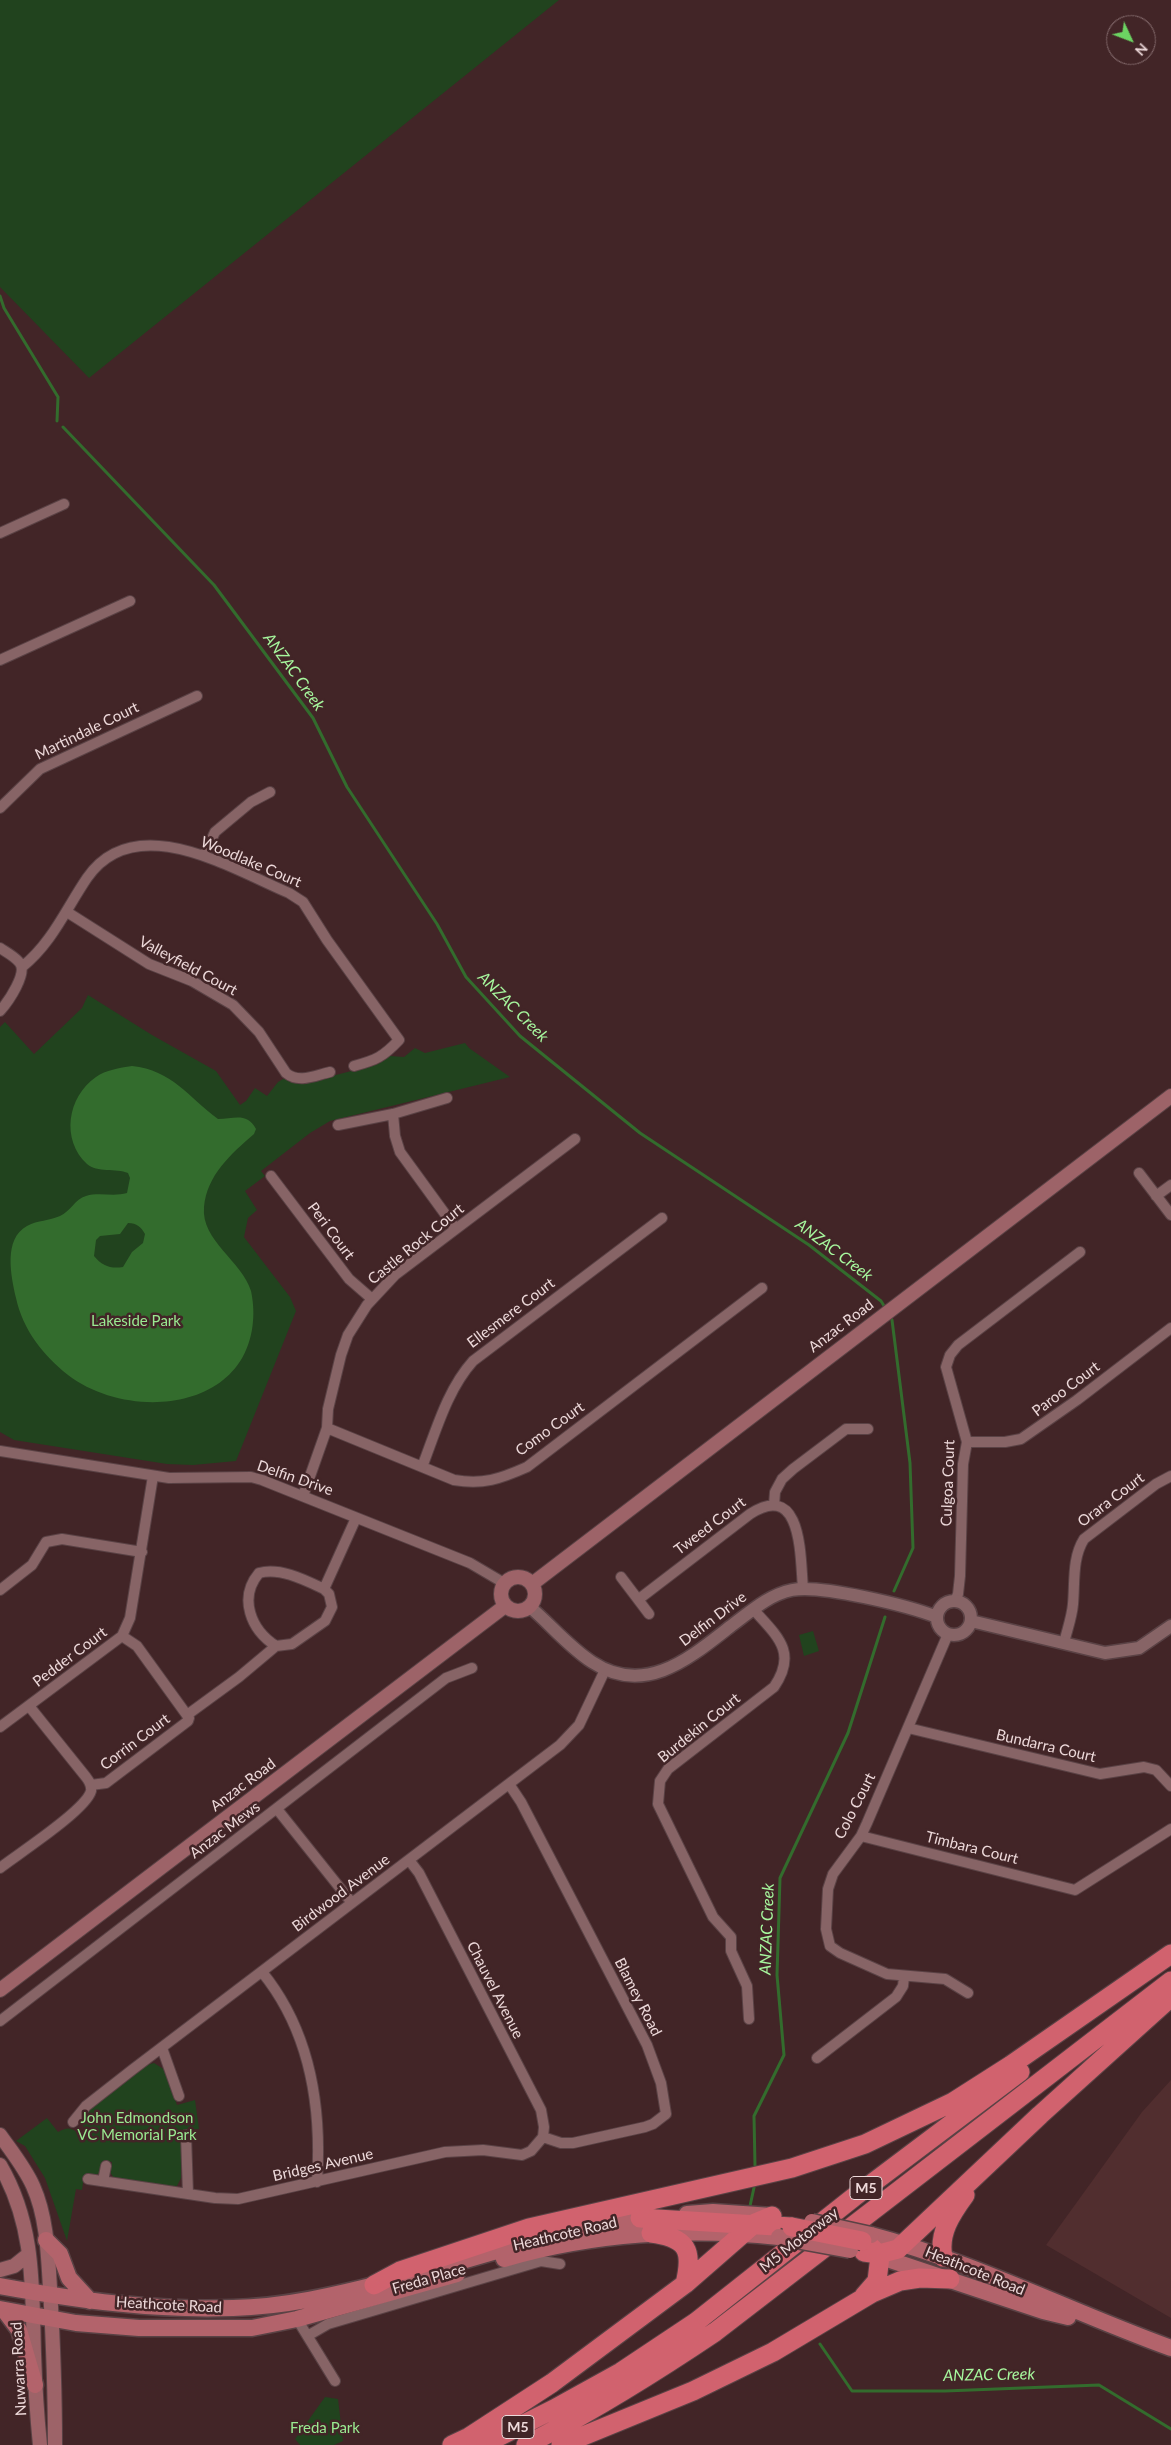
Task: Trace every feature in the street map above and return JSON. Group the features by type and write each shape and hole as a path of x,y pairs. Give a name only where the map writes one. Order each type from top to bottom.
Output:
{"highway":[{"path":"374,2285 400,2270 529,2228 792,2168 865,2144 953,2102 1011,2065 1171,1954"},
{"name":"M5 Motorway","path":"482,2445 554,2409 621,2372 696,2322 854,2197 940,2134 1171,1954"},
{"name":"M5 Motorway","path":"526,2445 573,2421 653,2373 715,2332 784,2281 1171,1980"},
{"path":"640,2218 748,2229 790,2228 867,2248 892,2252 904,2244 1058,2098 1171,1997"},
{"path":"943,2257 941,2246 943,2233 960,2203 987,2166"},
{"path":"452,2445 476,2433 544,2388 685,2284 748,2229 772,2216"},
{"path":"651,2234 675,2238 688,2254 690,2266 685,2284"},
{"path":"858,2302 877,2280 867,2248"},
{"path":"561,2445 693,2391 773,2352 872,2293 900,2282 920,2278 950,2279"}],"main road":[{"name":"Anzac Road","path":"532,1584 1171,1096"},
{"path":"519,1577 532,1584 535,1595 530,1607 518,1611 505,1606 501,1593 504,1583 519,1577"},
{"name":"Anzac Road","path":"0,1990 505,1606"},
{"path":"0,2135 22,2165 34,2187 46,2240 52,2319 56,2445"},
{"name":"Nuwarra Road","path":"0,2165 13,2187 22,2210 29,2254 33,2292 35,2385 40,2445"},
{"name":"Heathcote Road","path":"0,2286 50,2296 182,2309 235,2308 282,2303 374,2285 422,2273 548,2235 640,2218 713,2212 772,2216 790,2228"},
{"name":"Heathcote Road","path":"2,2310 52,2319 169,2330 252,2328 297,2319 427,2284 516,2255 576,2242 651,2234 748,2229"},
{"path":"46,2240 60,2254 70,2278 90,2300"},
{"name":"Heathcote Road","path":"904,2244 943,2257 1119,2329 1171,2348"},
{"name":"Heathcote Road","path":"867,2248 1043,2311 1119,2329"},
{"path":"0,2270 14,2266 29,2254"},
{"path":"2,2310 18,2330 35,2385"}],"street":[{"path":"0,533 64,504"},
{"path":"0,660 130,601"},
{"name":"Martindale Court","path":"0,808 40,769 197,696"},
{"path":"204,856 215,832 251,802 270,792"},
{"name":"Woodlake Court","path":"22,967 38,954 94,870 118,853 134,847 160,845 204,856 289,893 303,902 327,940 399,1040 376,1060 354,1066"},
{"name":"Valleyfield Court","path":"67,912 149,964 192,982 233,1005 260,1032 286,1073 292,1078 302,1079 330,1072"},
{"path":"0,948 20,962 22,967 19,982 0,1010"},
{"path":"338,1125 393,1114 447,1098"},
{"path":"393,1114 395,1136 400,1152 456,1229"},
{"name":"Castle Rock Court","path":"303,1496 327,1428 332,1395 348,1335 372,1299 395,1275 575,1139"},
{"path":"1139,1173 1171,1215"},
{"name":"Peri Court","path":"271,1176 349,1279 372,1299"},
{"path":"1156,1196 1171,1185"},
{"name":"Ellesmere Court","path":"422,1467 453,1390 461,1374 473,1361 662,1218"},
{"name":"Culgoa Court","path":"955,1600 960,1576 963,1464 967,1442 946,1367 950,1355 958,1345 1080,1252"},
{"name":"Como Court","path":"327,1428 454,1480 474,1483 490,1481 527,1467 762,1288"},
{"name":"Paroo Court","path":"967,1442 1005,1442 1021,1439 1077,1400 1171,1328"},
{"path":"803,1588 797,1530 792,1518 785,1509 774,1504 775,1492 782,1479 793,1469 846,1429 868,1428"},
{"name":"Delfin Drive","path":"0,1451 153,1476 251,1478 303,1496 470,1563 504,1583"},
{"name":"Pedder Court","path":"0,1727 122,1636 130,1618 153,1476"},
{"name":"Orara Court","path":"1064,1643 1073,1607 1079,1547 1084,1539 1156,1484 1171,1476"},
{"name":"Tweed Court","path":"639,1599 750,1514 762,1507 774,1504"},
{"path":"324,1588 356,1518"},
{"path":"0,1590 32,1566 46,1542 62,1539 142,1552"},
{"path":"269,1570 280,1572 324,1588 329,1594 332,1607 325,1621 292,1644 276,1646 266,1639 249,1614 250,1589 257,1576 269,1570"},
{"path":"621,1577 650,1614"},
{"name":"Delfin Drive","path":"530,1607 586,1657 605,1670 640,1675 671,1668 684,1662 753,1609 775,1596 803,1588 826,1590 937,1617"},
{"path":"955,1600 968,1608 971,1622 962,1633 948,1634 939,1626 937,1617 940,1607 945,1603 955,1600"},
{"name":"Burdekin Court","path":"749,2019 747,1986 731,1951 731,1937 713,1917 658,1804 660,1781 668,1769 774,1687 782,1676 786,1665 786,1653 768,1625 753,1609"},
{"path":"971,1622 1106,1653 1139,1648 1171,1626"},
{"name":"Colo Court","path":"948,1634 861,1836 833,1874 828,1888 826,1909 828,1941 830,1946 840,1954 886,1974 945,1979 968,1993"},
{"name":"Corrin Court","path":"91,1785 106,1783 188,1721 189,1718 137,1646 122,1636"},
{"name":"Corrin Court","path":"187,1715 239,1677 276,1646"},
{"name":"Anzac Mews","path":"0,2022 446,1678 472,1668"},
{"name":"Birdwood Avenue","path":"73,2122 86,2106 560,1745 575,1730 598,1688 605,1670"},
{"path":"0,1868 78,1809 86,1799 91,1785 28,1706"},
{"name":"Bundarra Court","path":"908,1728 1100,1774 1144,1767 1156,1770 1171,1786"},
{"name":"Blamey Road","path":"509,1784 521,1802 646,2045 661,2083 666,2114 653,2124 644,2127 573,2143 561,2143 543,2137"},
{"path":"277,1809 352,1903"},
{"name":"Timbara Court","path":"861,1836 1075,1890 1171,1830"},
{"name":"Chauvel Avenue","path":"408,1860 419,1873 541,2110 544,2126 543,2137"},
{"path":"262,1972 276,1989 286,2007 308,2064 318,2116 320,2144 317,2182"},
{"path":"816,2058 896,1997 903,1986 904,1977"},
{"path":"162,2048 179,2096"},
{"path":"186,2135 188,2194"},
{"name":"Bridges Avenue","path":"88,2179 188,2194 238,2199 445,2152 483,2150 522,2154 531,2151 543,2137"},
{"path":"103,2180 106,2166"},
{"name":"Freda Place","path":"309,2335 328,2324 541,2261 560,2264"},
{"path":"297,2319 309,2335 335,2381"}],"shaded area":[{"path":"132,1066 158,1073 169,1079 218,1119 244,1118 249,1120 256,1129 254,1134 229,1157 215,1175 206,1195 204,1207 205,1219 215,1241 239,1270 251,1291 253,1321 246,1351 230,1374 207,1390 180,1399 151,1402 121,1399 93,1390 68,1375 50,1359 35,1341 19,1310 11,1269 14,1240 19,1232 27,1226 60,1216 86,1196 127,1193 130,1178 128,1173 91,1167 79,1154 73,1143 71,1119 74,1107 86,1085 104,1073","holes":["128,1223 142,1229 145,1234 143,1243 132,1252 123,1267 115,1268 100,1262 94,1256 96,1240 100,1236 120,1234"]},
{"path":"1171,2080 1171,2318 1046,2245 1142,2112"}],"green space":[{"path":"0,0 559,0 89,378 0,287"},
{"name":"Lakeside Park","path":"88,995 152,1035 216,1071 240,1105 246,1101 255,1088 267,1096 278,1082 283,1079 313,1081 378,1064 390,1056 404,1057 415,1048 425,1053 465,1043 469,1048 510,1077 330,1121 310,1133 261,1171 265,1176 245,1191 257,1210 248,1218 244,1237 290,1297 296,1311 236,1461 193,1465 167,1464 14,1440 0,1432 0,1027 5,1022 34,1054 82,1008"},
{"path":"813,1631 819,1651 804,1656 799,1635"},
{"name":"John Edmondson VC Memorial Park","path":"154,2063 165,2070 177,2105 195,2100 199,2129 181,2131 181,2178 177,2186 170,2188 115,2180 110,2172 112,2162 104,2160 100,2173 84,2176 82,2190 76,2189 67,2241 45,2178 25,2146 16,2141 47,2118 58,2132 69,2128 79,2134 85,2129 81,2123 84,2114 147,2065"},
{"name":"Freda Park","path":"325,2397 338,2399 343,2441 334,2445 300,2445 295,2439"}],"waterway":[{"name":"ANZAC Creek","path":"0,296 4,308 58,397 57,421"},
{"name":"ANZAC Creek","path":"63,427 214,585 313,718 347,787 437,924 466,977 520,1036 640,1133 809,1245 881,1301 886,1309"},
{"name":"ANZAC Creek","path":"889,1315 892,1320 910,1463 913,1548 894,1591"},
{"name":"ANZAC Creek","path":"755,2166 754,2116 784,2055 777,1975 780,1878 848,1733 885,1617"},
{"name":"ANZAC Creek","path":"750,2206 755,2183"},
{"name":"ANZAC Creek","path":"820,2344 852,2391 945,2391 1099,2385 1171,2429"}]}
